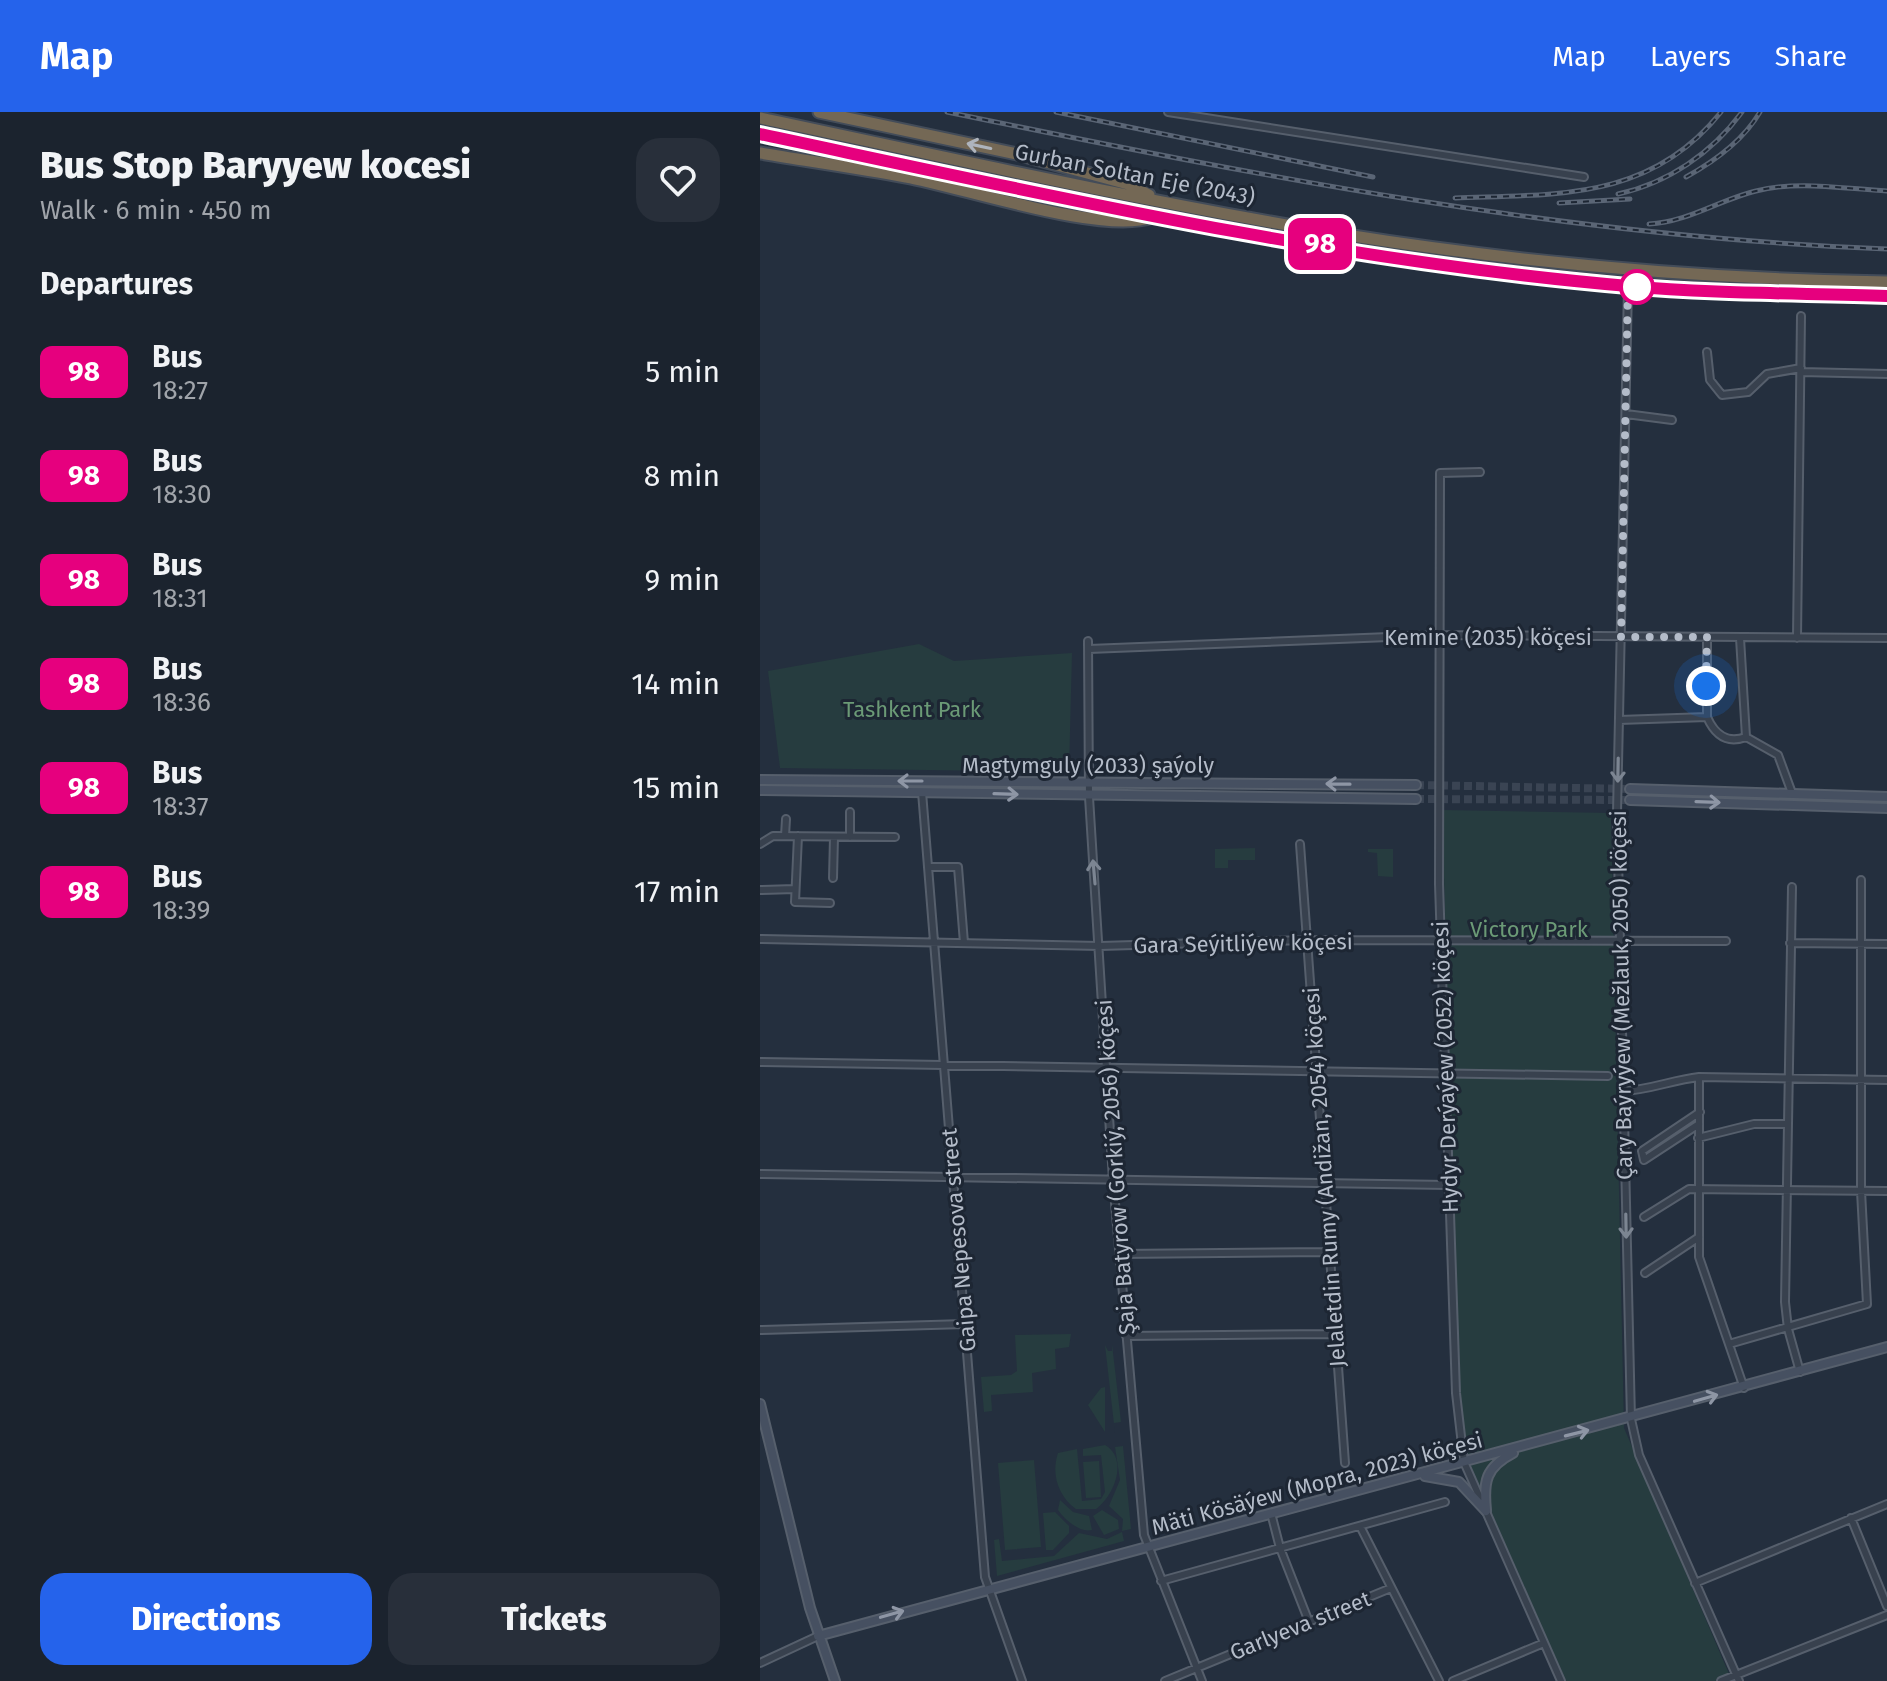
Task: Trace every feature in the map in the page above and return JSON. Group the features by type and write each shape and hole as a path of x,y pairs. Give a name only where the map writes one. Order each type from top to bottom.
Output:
{"highway":[{"path":"819,112 1070,168 1128,184 1160,201"},
{"name":"Gurban Soltan Eje (2043)","path":"760,118 1140,198 1340,234 1610,267 1796,280 1887,282"},
{"name":"Gurban Soltan Eje (2043)","path":"760,134 1152,217 1405,259 1628,286 1887,296"},
{"path":"760,153 907,177 1077,215 1136,223 1152,217"}],"main road":[{"name":"Magtymguly (2033) şaýoly","path":"760,780 1416,785"},
{"path":"1630,789 1887,797"},
{"name":"Magtymguly (2033) şaýoly","path":"760,790 1089,797 1416,799"},
{"path":"1630,800 1887,808"},
{"name":"Mäti Kösäýew (Mopra, 2023) köçesi","path":"818,1636 987,1588 1631,1419 1887,1347"},
{"path":"760,1404 818,1636 835,1681"},
{"path":"1486,1511 1486,1475 1498,1461 1531,1445"},
{"path":"1407,1477 1450,1478 1467,1487 1486,1511"}],"street":[{"path":"1168,112 1584,177"},
{"name":"Çary Baýryýew (Mežlauk, 2050) köçesi","path":"1628,286 1619,720 1619,941 1631,1419 1639,1455 1738,1678"},
{"path":"1797,638 1801,316"},
{"path":"1707,352 1710,380 1722,395 1748,392 1763,376 1774,371 1887,374"},
{"path":"1626,414 1672,420"},
{"name":"Hydyr Derýaýew (2052) köçesi","path":"1480,472 1440,473 1441,940 1456,1393 1464,1462 1561,1681"},
{"name":"Kemine (2035) köçesi","path":"1089,645 1439,635 1887,638"},
{"path":"1707,637 1707,717 1714,732 1734,740 1746,737 1778,755 1792,793"},
{"path":"1740,638 1746,737"},
{"name":"Şaja Batyrow (Gorkiý, 2056) köçesi","path":"1089,645 1088,784 1113,1180 1146,1546 1202,1681"},
{"path":"1619,720 1707,717"},
{"name":"Gaipa Nepesova street","path":"922,792 987,1588 1022,1681"},
{"path":"850,812 850,837"},
{"path":"785,836 786,819"},
{"path":"760,844 766,838 785,836 895,837"},
{"path":"798,836 796,903 830,903"},
{"path":"833,878 834,837"},
{"name":"Jelaletdin Rumy (Andižan, 2054) köçesi","path":"1300,844 1318,1071 1333,1334 1345,1463"},
{"path":"928,867 958,867 964,943"},
{"path":"1729,1344 1867,1304 1861,1191 1861,880"},
{"path":"1792,887 1786,1124 1788,1329 1800,1372"},
{"path":"760,890 795,889"},
{"name":"Gara Seýitliýew köçesi","path":"760,939 1100,946 1308,940 1726,941"},
{"path":"1790,943 1887,944"},
{"path":"760,1062 1608,1076"},
{"path":"1699,1077 1699,1237 1702,1271 1744,1388"},
{"path":"1623,1091 1652,1090 1673,1080 1699,1077 1887,1080"},
{"path":"1699,1124 1644,1160 1642,1151 1700,1112"},
{"path":"1698,1138 1754,1124 1786,1124"},
{"path":"760,1174 782,1170 952,1178 1448,1185"},
{"path":"1644,1217 1689,1189 1887,1191"},
{"path":"1645,1273 1699,1237"},
{"path":"1119,1254 1328,1252"},
{"path":"760,1330 965,1324"},
{"path":"1126,1336 1333,1334"},
{"path":"1161,1581 1445,1502"},
{"path":"1695,1583 1887,1504"},
{"path":"1271,1513 1280,1548 1309,1622"},
{"path":"1851,1518 1887,1606"},
{"path":"1360,1526 1439,1681"},
{"name":"Garlyeva street","path":"1165,1681 1391,1588"},
{"path":"1721,1681 1738,1678 1887,1615"},
{"name":"Mäti Kösäýew (Mopra, 2023) köçesi","path":"760,1663 818,1636"},
{"path":"1453,1681 1544,1643"}],"green space":[{"name":"Tashkent Park","path":"919,644 954,661 1072,653 1069,772 780,768 768,671"},
{"name":"Victory Park","path":"1442,810 1611,813 1624,1428 1732,1681 1566,1681 1465,1453 1459,1386"},
{"path":"1255,848 1255,860 1228,860 1228,868 1215,868 1215,849"},
{"path":"1368,849 1393,849 1393,877 1378,876 1377,853 1368,852"},
{"path":"1071,1334 1069,1347 1055,1349 1056,1369 1032,1373 1033,1392 991,1395 992,1411 984,1412 981,1377 1011,1375 1017,1371 1015,1335"},
{"path":"1112,1344 1121,1422 1114,1423 1115,1433 1105,1345 1108,1351 1112,1351"},
{"path":"1105,1387 1105,1432 1088,1405"},
{"path":"1105,1445 1116,1459 1113,1487 1096,1509 1076,1509 1065,1498 1058,1484 1055,1469 1058,1453 1077,1449 1082,1501 1101,1499 1105,1492 1101,1455 1083,1456 1083,1449"},
{"path":"1123,1446 1131,1529 1122,1531 1123,1519 1109,1506 1120,1480 1115,1447"},
{"path":"1034,1460 1041,1547 1005,1550 998,1463"},
{"path":"1099,1461 1101,1497 1086,1498 1083,1462"},
{"path":"1060,1500 1073,1512 1089,1516 1092,1530 1078,1528 1065,1518 1058,1510"},
{"path":"1102,1510 1118,1520 1119,1529 1104,1535 1093,1516"},
{"path":"1055,1512 1069,1526 1069,1533 1053,1550 1046,1550 1043,1513"},
{"path":"1122,1532 1124,1541 997,1576 994,1540 999,1539 1002,1561 1054,1556 1079,1533 1107,1539"}],"tunnel":[{"path":"1416,785 1630,789"},
{"path":"1416,799 1630,800"}],"railway":[{"path":"947,112 1180,159 1414,200 1650,232 1887,249"},
{"path":"1056,112 1373,177"},
{"path":"1455,198 1565,192 1600,187 1633,177 1664,162 1693,141 1721,112"},
{"path":"1618,194 1654,182 1688,164 1717,141 1742,112"},
{"path":"1686,177 1728,149 1760,112"},
{"path":"1649,224 1677,219 1742,195 1772,188 1805,186 1887,191"},
{"path":"1559,203 1630,199"}],"bus line":[{"name":"98","path":"760,134 1152,217 1405,259 1628,286 1887,296"}],"route":[{"path":"1637,287 1628,286 1621,637 1707,637 1706,686"}]}
